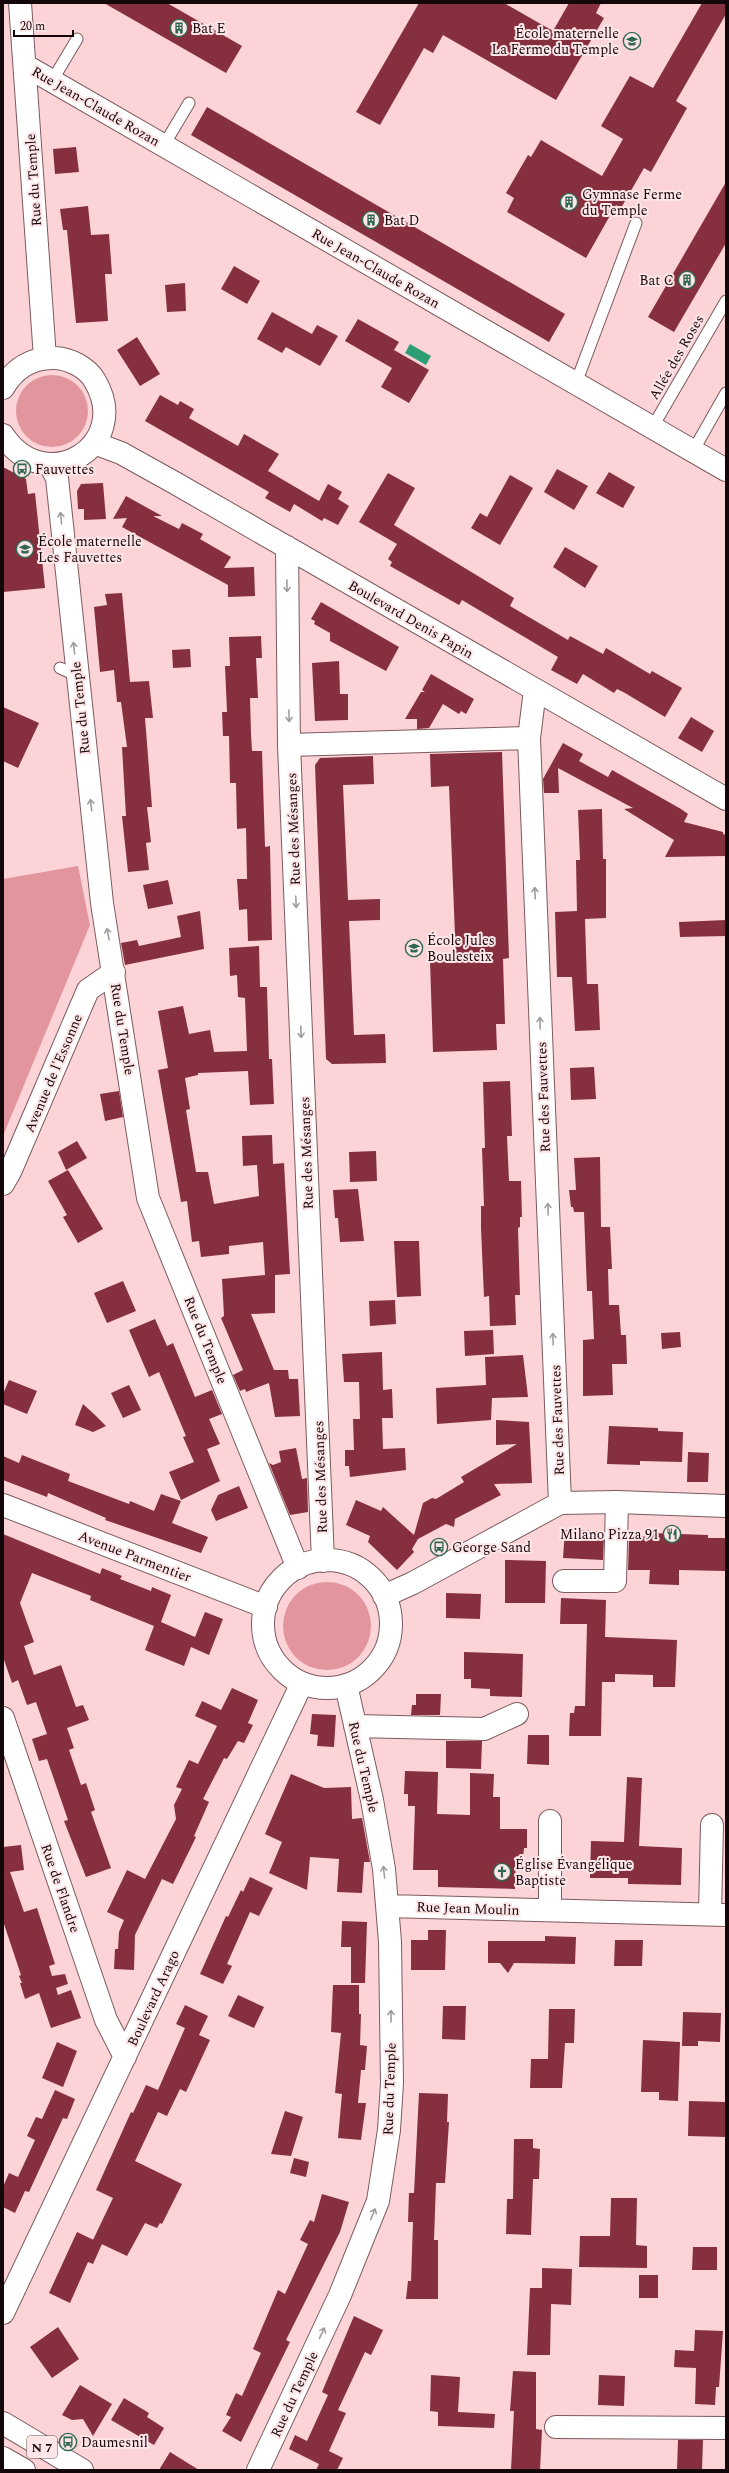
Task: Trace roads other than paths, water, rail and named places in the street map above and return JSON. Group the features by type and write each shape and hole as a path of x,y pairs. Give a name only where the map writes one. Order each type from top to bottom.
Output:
{"street":[{"name":"Rue du Temple","path":"20,3 26,66 45,358"},
{"name":"Rue Jean-Claude Rozan","path":"26,66 164,144 726,470"},
{"path":"3,435 11,447 22,456 35,462 50,465 67,463 82,455 94,443 103,422 105,410 102,392 93,377 79,366 63,359 45,358 31,361 5,378"},
{"name":"Boulevard Denis Papin","path":"94,443 121,453 726,799"},
{"name":"Rue du Temple","path":"50,465 57,478 68,671 102,903 114,972 148,1198 298,1568"},
{"name":"Rue des Mésanges","path":"287,547 289,745 323,1561"},
{"name":"Rue des Fauvettes","path":"535,690 529,738 560,1503"},
{"path":"289,745 529,738"},
{"name":"Avenue de l'Essonne","path":"3,1184 10,1172 88,990 114,972"},
{"path":"564,1581 614,1581 617,1502"},
{"path":"384,1596 413,1583 560,1503 617,1502 726,1506"},
{"name":"Avenue Parmentier","path":"3,1505 266,1607"},
{"path":"323,1561 334,1561 354,1566 372,1578 384,1596 391,1617 391,1628 386,1649 374,1668 366,1675 346,1685 328,1688 302,1683 283,1670 269,1651 264,1630 266,1607 278,1584 298,1568 323,1561"},
{"name":"Boulevard Arago","path":"3,2313 302,1683"},
{"name":"Rue du Temple","path":"258,2470 340,2295 378,2201 389,2130 392,2083 387,1906 384,1869 372,1800 346,1685"},
{"path":"355,1726 484,1729 517,1714"},
{"name":"Rue de Flandre","path":"3,1718 106,2020 125,2056"},
{"path":"550,1821 550,1910"},
{"name":"Rue Jean Moulin","path":"387,1906 718,1915 712,1825"},
{"name":"N 7","path":"3,2423 82,2470"},
{"path":"556,2427 726,2428"},
{"name":"N 7","path":"3,2458 24,2470"}],"lane":[{"path":"52,81 77,39"},
{"path":"164,144 189,103"},
{"path":"576,383 636,223"},
{"name":"Allée des Roses","path":"652,428 726,301"},
{"path":"693,451 726,393"}],"place":[{"name":"Bat E","path":"179,28"},
{"name":"École maternelle La Ferme du Temple","path":"632,41"},
{"name":"Gymnase Ferme du Temple","path":"569,202"},
{"name":"Bat D","path":"371,220"},
{"name":"Bat C","path":"687,280"},
{"name":"Fauvettes","path":"22,469"},
{"name":"École maternelle Les Fauvettes","path":"25,549"},
{"name":"École Jules Boulesteix","path":"414,948"},
{"name":"Milano Pizza 91","path":"672,1534"},
{"name":"George Sand","path":"439,1547"},
{"name":"Église Évangélique Baptiste","path":"502,1872"},
{"name":"Daumesnil","path":"68,2442"}]}
